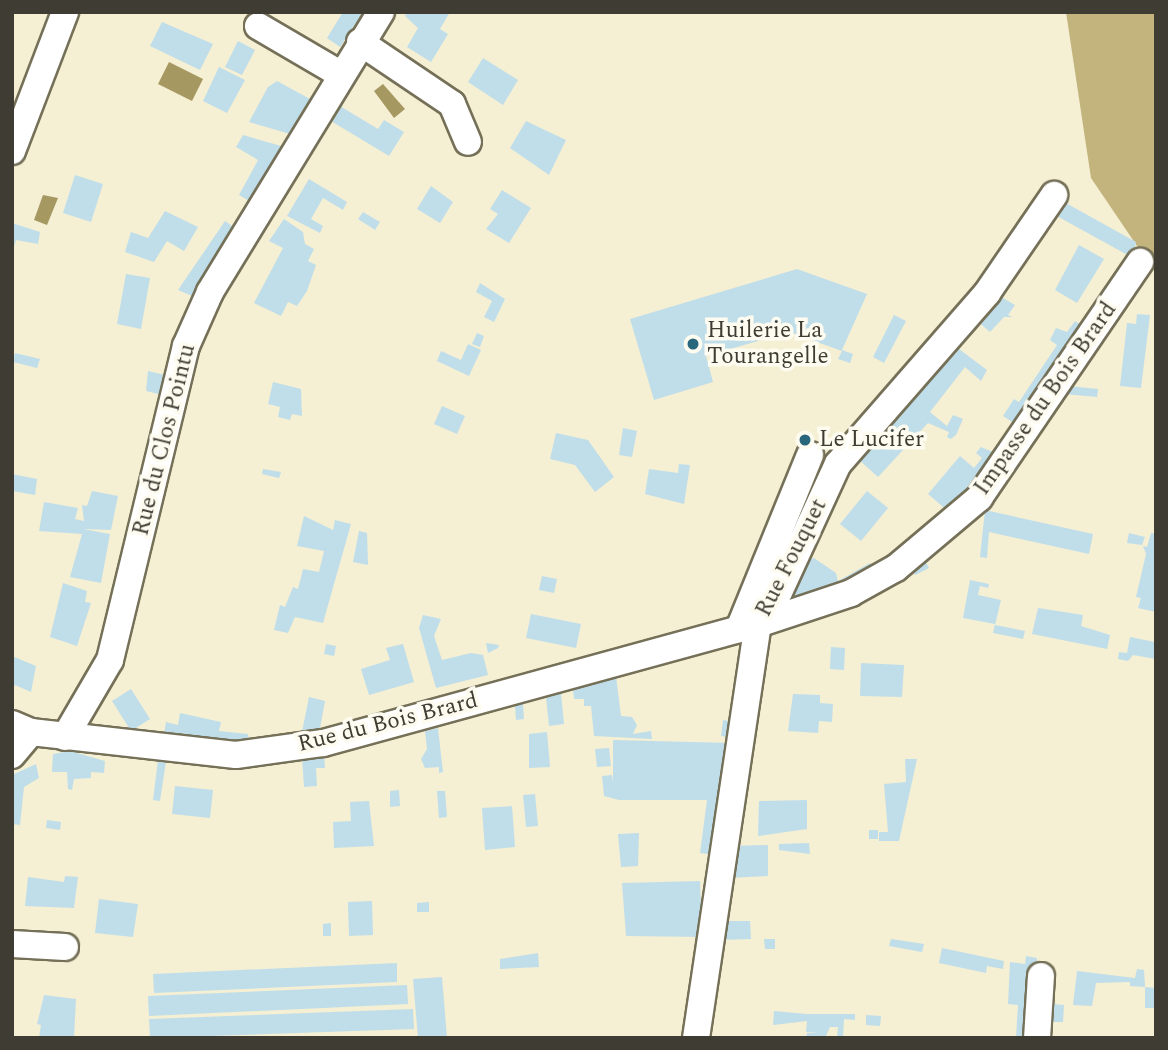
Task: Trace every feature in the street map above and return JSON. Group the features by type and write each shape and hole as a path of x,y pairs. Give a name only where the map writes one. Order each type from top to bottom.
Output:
{"street":[{"path":"12,151 65,12"},
{"name":"Rue du Clos Pointu","path":"65,737 110,660 186,346 210,292 381,12"},
{"path":"258,26 342,75"},
{"path":"360,43 452,104 468,142"},
{"name":"Rue Fouquet","path":"696,1038 749,626 779,592 838,464 987,293 1054,195"},
{"name":"Impasse du Bois Brard","path":"749,626 851,593 885,574 979,498 1140,262"},
{"path":"749,626 810,455"},
{"name":"Rue du Bois Brard","path":"22,728 65,737 236,755 323,743 749,626"},
{"path":"12,755 22,728"},
{"path":"12,944 65,947"},
{"path":"1037,1038 1041,976"}],"shaded area":[{"path":"1066,12 1156,12 1156,274 1091,178"},
{"path":"169,62 203,79 192,101 158,84"},
{"path":"383,84 405,109 394,118 374,91"},
{"path":"43,195 58,198 47,225 34,220"}],"building":[{"path":"343,12 363,12 340,47 327,38"},
{"path":"407,12 450,12 440,29 448,34 431,62 407,47 418,28 405,16"},
{"path":"162,22 213,44 200,70 150,46"},
{"path":"238,41 255,50 242,75 225,67"},
{"path":"483,58 518,80 503,105 468,82"},
{"path":"219,67 245,80 227,113 203,101"},
{"path":"277,81 310,99 290,134 249,122 268,87"},
{"path":"335,103 378,129 384,120 404,132 389,156 326,118"},
{"path":"526,121 566,140 549,175 510,148"},
{"path":"243,135 281,146 251,202 239,195 258,160 236,147"},
{"path":"75,175 103,184 91,222 63,213"},
{"path":"309,179 347,202 343,210 323,198 311,219 323,226 320,233 287,216"},
{"path":"431,186 453,202 440,223 417,209"},
{"path":"502,190 531,208 509,243 486,229 498,214 490,209"},
{"path":"1064,202 1136,242 1133,258 1055,215"},
{"path":"165,211 198,227 184,251 167,241 154,262 125,252 131,232 148,238"},
{"path":"363,212 380,222 375,230 358,219"},
{"path":"284,219 303,232 305,244 314,249 308,261 316,265 307,291 297,306 288,302 281,316 254,303 283,248 269,241"},
{"path":"225,221 235,228 197,298 178,290"},
{"path":"12,223 40,232 38,244 16,240 12,253"},
{"path":"1079,245 1104,259 1077,303 1055,290"},
{"name":"Huilerie La Tourangelle","path":"797,269 867,294 842,350 853,354 850,363 838,359 842,351 789,332 706,356 713,382 654,400 630,319"},
{"path":"126,274 150,278 141,329 117,324"},
{"path":"480,283 505,299 494,322 484,317 492,301 476,292"},
{"path":"998,295 1015,305 1008,315 1012,317 1004,317 990,332 977,321"},
{"path":"1137,314 1150,315 1141,388 1120,386 1127,323 1136,324"},
{"path":"894,315 906,321 884,363 873,357"},
{"path":"1075,321 1088,329 1020,427 1003,416 1014,399 1019,402 1057,345 1050,340 1056,328 1067,332"},
{"path":"477,333 484,336 480,347 472,344"},
{"path":"468,344 481,350 469,376 437,361 441,351 461,360"},
{"path":"955,346 987,370 981,381 965,367 930,412 947,426 953,415 963,419 956,435 951,439 947,437 949,432 928,423 878,477 856,457"},
{"path":"15,353 40,359 37,368 13,362"},
{"path":"148,371 169,376 163,395 146,391"},
{"path":"273,382 301,389 302,416 292,414 290,420 278,417 280,407 268,404"},
{"path":"1068,386 1098,389 1097,397 1064,394"},
{"path":"442,406 465,416 457,434 434,424"},
{"path":"623,428 637,431 632,457 619,455"},
{"path":"556,433 588,440 614,477 595,492 575,465 550,459"},
{"path":"981,447 1000,455 949,512 928,494 960,456 974,468 982,458 976,453"},
{"path":"679,464 690,465 684,504 645,494 649,469 678,473"},
{"path":"263,469 281,472 279,478 262,474"},
{"path":"12,474 37,479 35,495 12,491"},
{"path":"92,491 118,496 111,530 83,529 110,534 101,583 70,577 82,534 39,531 44,502 78,508 75,519 84,521 82,505 87,506"},
{"path":"867,491 888,508 861,541 840,524"},
{"path":"985,510 1093,534 1089,554 989,532 987,558 980,557"},
{"path":"304,516 333,530 335,520 351,524 323,623 295,617 288,633 274,630 280,605 285,607 293,587 298,589 303,569 319,572 324,551 297,546"},
{"path":"359,531 367,533 368,565 353,562"},
{"path":"1129,533 1145,537 1142,545 1127,543"},
{"path":"1151,533 1156,534 1156,612 1138,608 1141,598 1136,597 1146,554 1143,546 1147,547"},
{"path":"814,558 836,573 838,581 870,563 876,572 789,602 808,560"},
{"path":"925,561 929,568 915,575 912,568"},
{"path":"542,576 557,579 554,593 539,590"},
{"path":"970,580 989,584 988,588 980,586 978,595 1001,600 995,625 1025,631 1023,639 993,633 995,624 963,618"},
{"path":"63,583 87,591 85,602 91,603 77,646 50,637"},
{"path":"1038,608 1083,615 1081,626 1110,635 1107,649 1032,634"},
{"path":"531,614 581,624 576,648 526,638"},
{"path":"423,615 441,619 434,636 442,660 471,653 483,655 488,675 436,688 419,628"},
{"path":"1130,637 1155,642 1156,659 1133,655 1128,661 1118,659 1119,652 1127,653"},
{"path":"486,643 499,645 488,653"},
{"path":"326,644 336,646 334,656 324,654"},
{"path":"403,644 414,682 369,695 361,669 390,660 386,648"},
{"path":"831,647 845,648 844,670 830,669"},
{"path":"12,656 36,666 31,692 15,685 12,690"},
{"path":"861,663 904,665 902,697 860,696"},
{"path":"616,676 621,716 632,717 637,725 633,734 651,731 652,739 594,736 591,706 584,706 584,699 574,699 573,689"},
{"path":"131,689 150,719 131,731 112,701"},
{"path":"561,693 564,724 549,726 546,697"},
{"path":"793,694 820,695 820,703 833,704 832,722 819,721 818,733 788,731"},
{"path":"309,697 325,701 319,734 301,737"},
{"path":"523,704 524,719 516,720 515,706"},
{"path":"180,713 221,722 219,731 248,734 250,744 163,740 166,722 178,725"},
{"path":"723,720 735,722 733,738 721,736"},
{"path":"438,728 443,772 439,773 439,767 425,768 421,759 427,749 425,731"},
{"path":"547,732 550,767 529,768 529,734"},
{"path":"613,740 732,743 715,855 700,853 707,800 619,800 604,796 602,776 612,775 613,782"},
{"path":"609,748 611,766 597,767 595,749"},
{"path":"70,751 105,761 104,773 91,772 91,778 74,779 72,790 68,789 67,772 52,772 53,754"},
{"path":"324,753 325,768 316,768 317,786 304,787 302,756"},
{"path":"905,759 917,759 899,841 879,841 879,832 888,832 884,784 906,782"},
{"path":"158,760 166,761 160,801 153,800"},
{"path":"36,764 39,778 24,787 20,825 12,824 12,775"},
{"path":"175,786 213,790 210,818 172,814"},
{"path":"399,790 400,806 390,807 390,791"},
{"path":"437,791 445,791 447,817 439,818"},
{"path":"535,794 538,826 526,827 523,795"},
{"path":"807,800 807,829 758,836 759,801"},
{"path":"369,801 374,846 334,848 333,822 351,821 350,802"},
{"path":"512,806 515,847 485,850 482,808"},
{"path":"47,820 61,822 60,830 46,828"},
{"path":"869,830 878,830 878,839 869,839"},
{"path":"639,833 638,866 621,867 618,834"},
{"path":"809,843 810,854 779,850 779,844"},
{"path":"768,845 768,876 727,878 732,846"},
{"path":"65,876 78,877 74,908 25,906 28,877 64,882"},
{"path":"700,881 701,906 707,907 702,937 626,936 622,883"},
{"path":"99,899 138,904 133,937 95,933"},
{"path":"372,901 373,935 349,936 348,902"},
{"path":"429,902 429,912 417,912 417,903"},
{"path":"720,921 750,921 751,939 718,940"},
{"path":"331,923 331,936 323,936 323,924"},
{"path":"764,939 775,939 775,949 765,949"},
{"path":"891,939 924,944 922,952 889,946"},
{"path":"942,948 1004,961 1003,969 987,966 986,973 939,963"},
{"path":"538,953 539,967 500,969 500,959"},
{"path":"1026,956 1037,958 1036,966 1031,965 1030,1038 1016,1038 1018,1005 1008,1004 1010,962 1025,964"},
{"path":"397,963 397,982 154,993 153,974"},
{"path":"1137,969 1144,970 1145,987 1130,986 1130,982 1096,983 1092,1006 1073,1005 1077,971 1135,978"},
{"path":"442,977 447,1038 418,1038 413,979"},
{"path":"407,985 408,1004 149,1016 148,996"},
{"path":"1145,987 1155,988 1154,1008 1145,1008"},
{"path":"44,995 76,999 74,1037 39,1038 41,1025 37,1024"},
{"path":"1052,1004 1064,1005 1063,1022 1051,1022"},
{"path":"413,1009 414,1029 150,1038 149,1019"},
{"path":"774,1011 855,1014 855,1020 844,1019 843,1038 837,1038 838,1027 830,1027 825,1038 806,1038 807,1033 819,1033 806,1032 807,1021 773,1025"},
{"path":"866,1015 881,1016 880,1026 866,1025"}],"place":[{"name":"Huilerie La Tourangelle","path":"693,344"},
{"name":"Le Lucifer","path":"805,440"}]}
